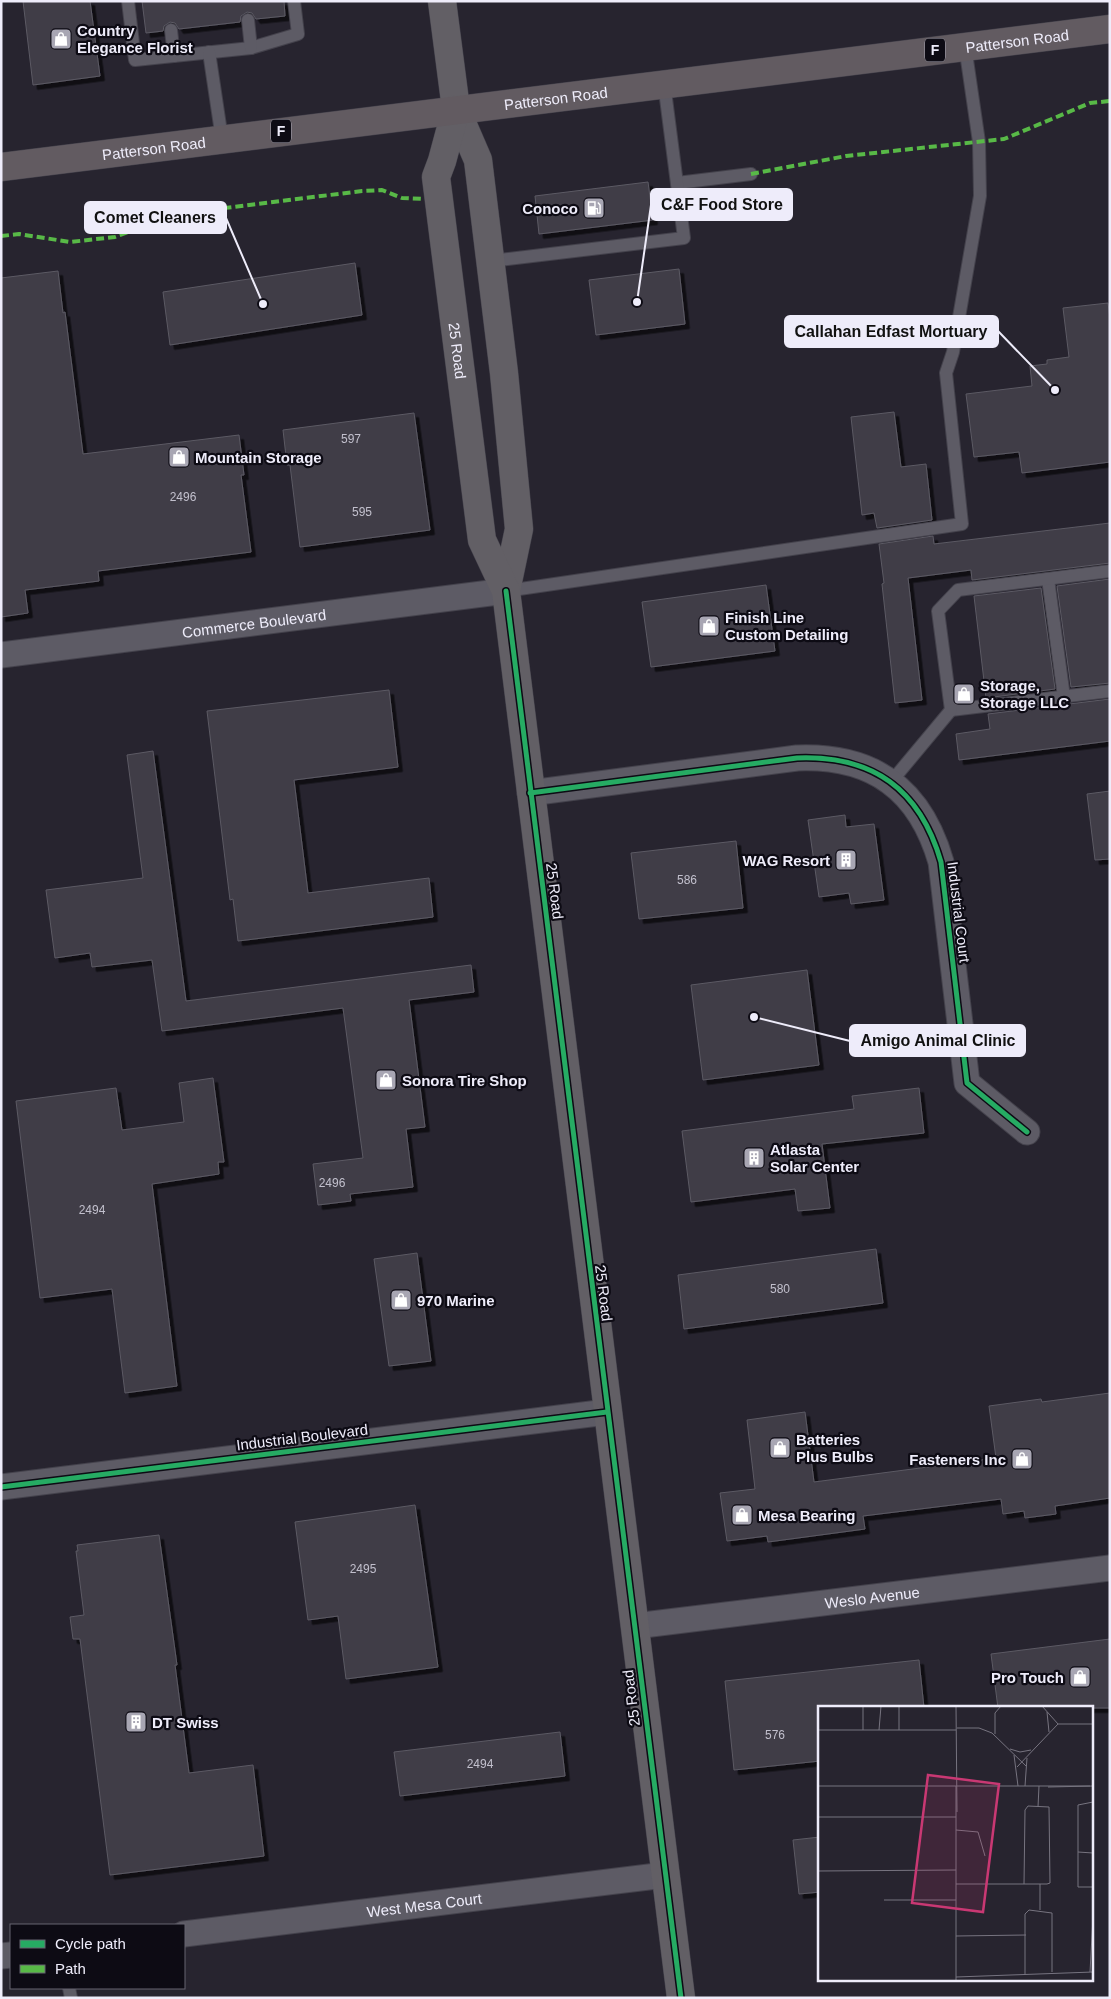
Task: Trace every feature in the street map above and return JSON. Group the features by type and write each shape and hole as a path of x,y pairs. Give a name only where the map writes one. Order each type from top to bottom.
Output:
{"main road":[{"name":"25 Road","path":"442,1 456,109 478,160 504,373 520,529 506,591"},
{"name":"Patterson Road","path":"1,167 1110,28"},
{"name":"25 Road","path":"456,109 436,177 482,540 506,591 680,1998"}],"street":[{"name":"Commerce Boulevard","path":"1,655 506,591"},
{"name":"Industrial Court","path":"530,793 797,758 819,757 841,760 863,767 891,782 918,809 935,841 941,862 968,1083 1027,1132"},
{"name":"Industrial Boulevard","path":"1,1487 607,1412"},
{"name":"Weslo Avenue","path":"635,1626 1110,1568"},
{"name":"West Mesa Court","path":"185,1934 665,1875"}],"lane":[{"path":"128,1 135,60 251,48 298,34 294,1"},
{"path":"248,20 251,48"},
{"path":"171,30 174,56"},
{"path":"506,591 962,524 946,373 953,352 980,196 979,142 965,46"},
{"path":"209,52 222,139"},
{"path":"491,261 684,238 664,83"},
{"path":"677,183 751,174"},
{"path":"952,710 938,611 958,590 1110,571"},
{"path":"1048,578 1064,697"},
{"path":"891,782 952,710 1110,691"}],"building":[{"name":"Country Elegance Florist","path":"23,1 90,1 100,76 33,85"},
{"path":"142,1 284,1 285,16 256,19 252,13 247,12 241,16 240,22 179,29 175,23 170,22 164,26 163,31 146,33"},
{"name":"Conoco","path":"648,182 653,220 539,234 535,196"},
{"path":"355,263 362,315 170,345 163,292"},
{"path":"679,269 685,324 596,335 589,280"},
{"path":"58,271 83,454 239,435 244,475 241,475 251,552 98,571 99,581 25,590 28,613 1,617 1,278"},
{"path":"1108,303 1110,319 1110,462 1022,473 1019,452 974,457 966,394 1032,386 1030,366 1047,364 1047,360 1069,357 1063,308"},
{"path":"894,412 901,467 926,464 932,520 877,528 874,513 862,515 851,417"},
{"path":"414,413 430,530 300,547 290,465 287,465 283,430"},
{"path":"1110,523 1110,563 972,580 971,570 908,578 922,700 895,703 879,544 933,536 934,544"},
{"path":"1110,579 1110,683 1071,687 1057,586"},
{"name":"Finish Line Custom Detailing","path":"766,585 775,651 651,667 642,602"},
{"path":"1041,588 1055,689 986,698 974,596"},
{"path":"389,690 398,767 294,780 308,893 429,878 433,917 238,941 233,899 230,900 207,711"},
{"path":"1110,699 1110,741 959,760 956,734 990,729 988,714"},
{"path":"153,751 186,1001 471,965 474,992 409,1000 425,1127 406,1129 413,1187 350,1194 351,1201 318,1205 313,1164 363,1158 343,1008 162,1031 152,960 92,967 90,953 55,958 46,890 143,878 127,755"},
{"path":"1110,791 1110,859 1095,860 1087,794"},
{"name":"WAG Resort","path":"845,815 846,827 874,824 884,900 851,904 849,893 819,897 808,820"},
{"path":"736,841 743,908 639,919 631,853"},
{"path":"807,970 819,1065 703,1080 691,985"},
{"path":"213,1078 224,1162 218,1162 219,1174 152,1184 177,1386 125,1393 112,1289 40,1298 16,1101 116,1088 122,1130 184,1122 179,1083"},
{"name":"Atlasta Solar Center","path":"919,1088 924,1133 822,1144 830,1208 798,1211 795,1189 691,1202 682,1131 854,1109 852,1096"},
{"path":"876,1249 883,1303 684,1329 678,1275"},
{"name":"970 Marine","path":"417,1253 431,1361 389,1366 374,1259"},
{"path":"1110,1393 1110,1498 1055,1506 1056,1514 1025,1518 1024,1511 1003,1514 1001,1499 863,1516 865,1529 768,1542 767,1536 727,1541 720,1493 755,1489 747,1420 805,1412 814,1482 996,1458 989,1406 1041,1399 1042,1402"},
{"path":"415,1505 438,1667 346,1679 338,1616 308,1620 295,1522"},
{"name":"DT Swiss","path":"159,1535 177,1665 175,1665 189,1773 253,1765 264,1856 110,1875 80,1639 73,1639 70,1617 84,1615 76,1551 78,1551 77,1545"},
{"path":"1110,1639 1110,1708 1094,1708 1094,1706 998,1706 991,1654"},
{"path":"919,1660 924,1706 818,1706 818,1761 734,1770 725,1681"},
{"path":"560,1732 565,1776 400,1796 394,1752"},
{"path":"818,1837 818,1892 799,1894 793,1840"}],"marked path":[{"path":"751,174 846,156 1004,139 1090,103 1110,101"},
{"path":"1,236 19,234 70,242 115,237 176,214 362,191 382,190 402,198 424,199"}],"cycle path":[{"path":"506,591 681,1998"},
{"path":"530,793 797,758 824,759 849,763 870,770 890,782 906,796 920,815 932,836 941,862 967,1083 1027,1132"},
{"path":"1,1487 607,1412"}],"place":[{"name":"Country Elegance Florist","path":"61,39"},
{"name":"Conoco","path":"594,208"},
{"name":"C&F Food Store","path":"637,302"},
{"name":"Comet Cleaners","path":"263,304"},
{"name":"Callahan Edfast Mortuary","path":"1055,390"},
{"name":"Mountain Storage","path":"179,457"},
{"name":"Finish Line Custom Detailing","path":"709,626"},
{"name":"Storage, Storage LLC","path":"964,694"},
{"name":"WAG Resort","path":"846,860"},
{"name":"Amigo Animal Clinic","path":"754,1017"},
{"name":"Sonora Tire Shop","path":"386,1080"},
{"name":"Atlasta Solar Center","path":"754,1158"},
{"name":"970 Marine","path":"401,1300"},
{"name":"Batteries Plus Bulbs","path":"780,1448"},
{"name":"Fasteners Inc","path":"1022,1459"},
{"name":"Mesa Bearing","path":"742,1515"},
{"name":"Pro Touch","path":"1080,1677"},
{"name":"DT Swiss","path":"136,1722"}]}
